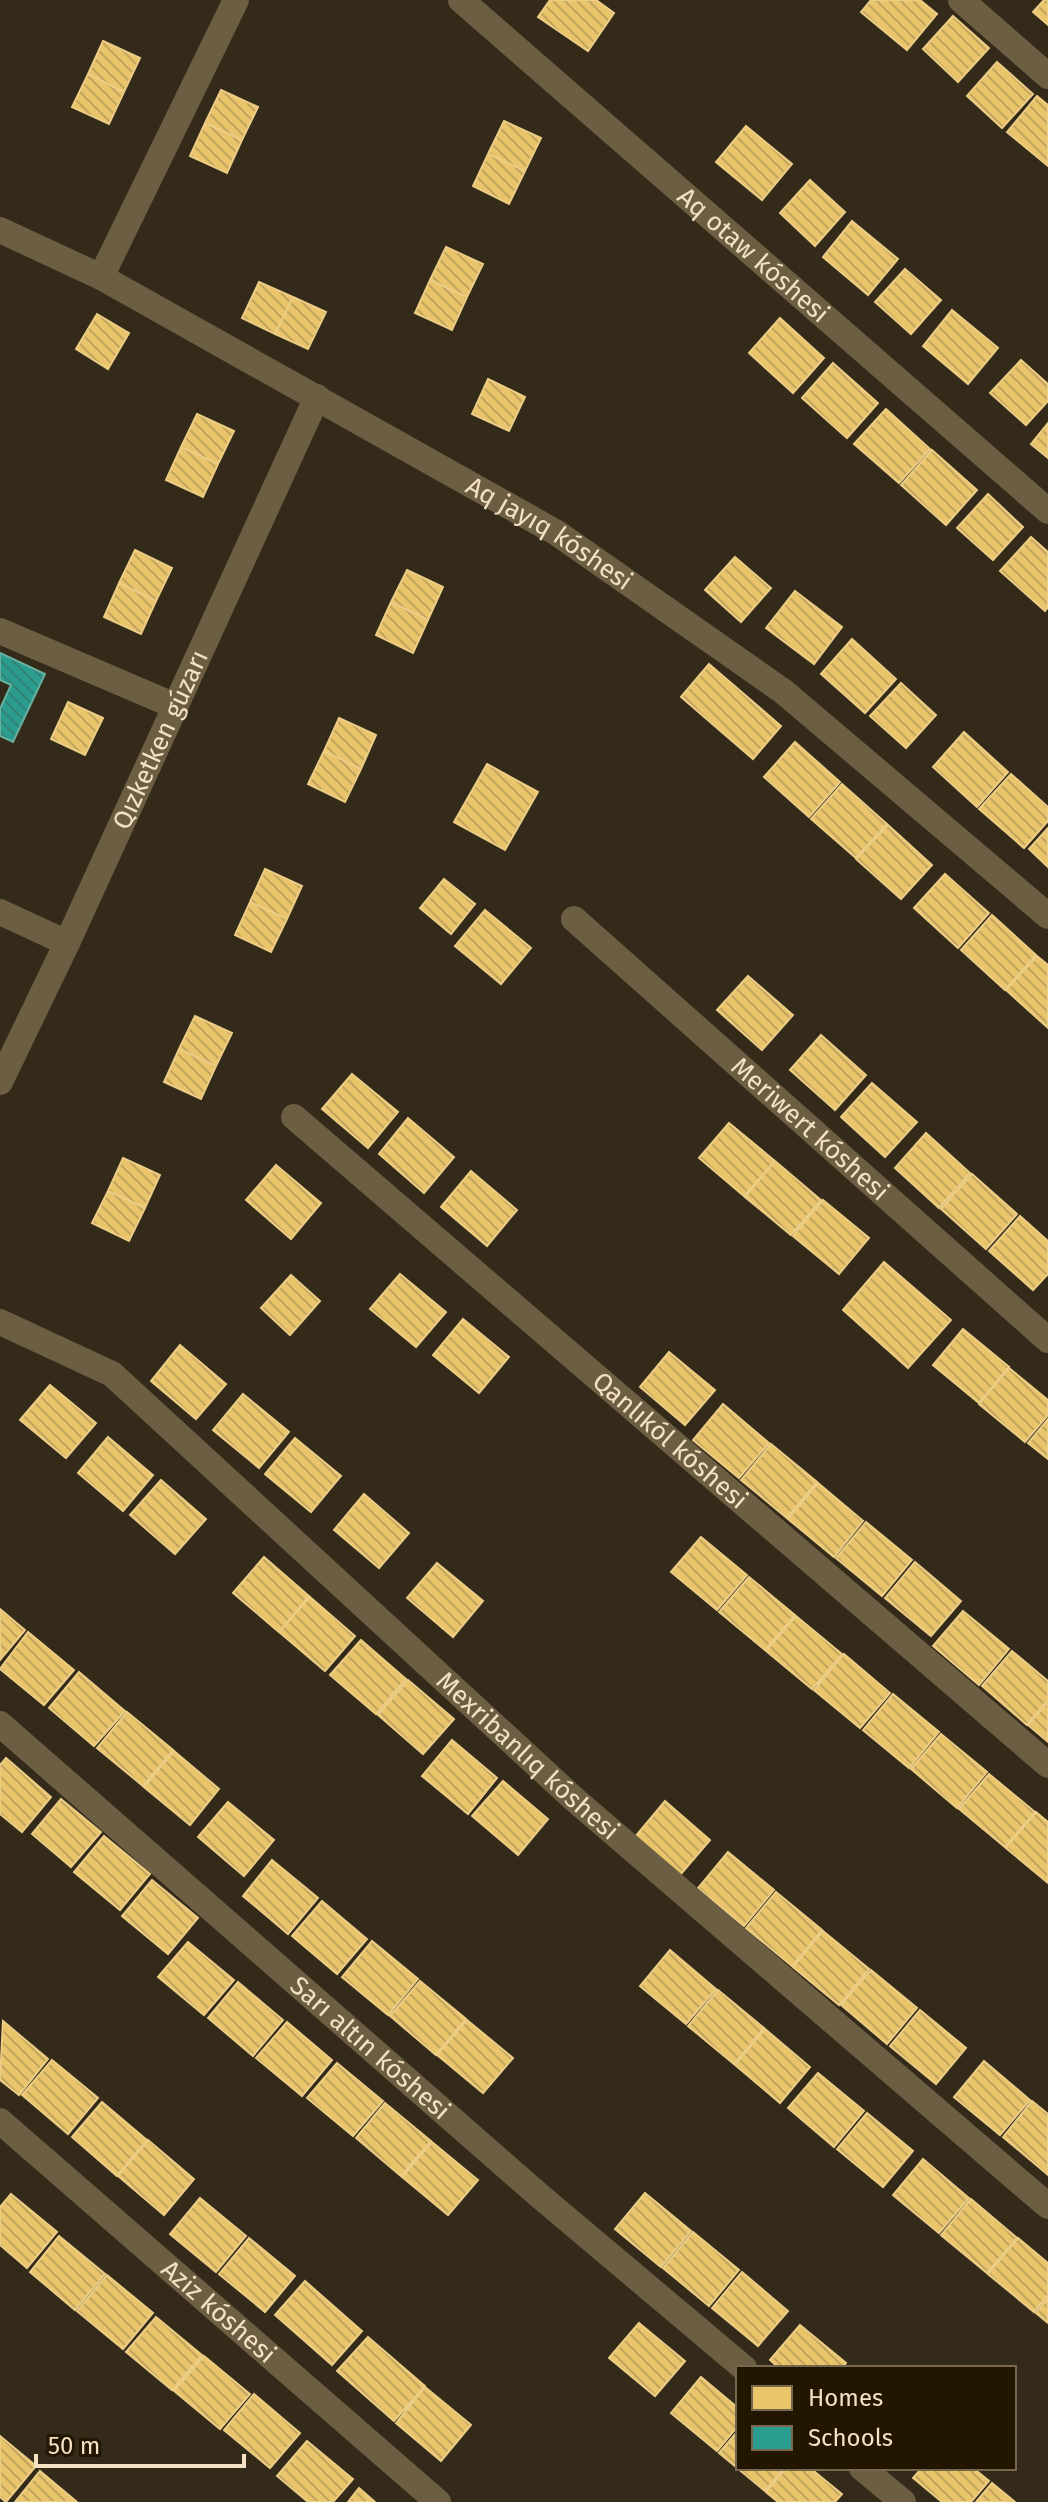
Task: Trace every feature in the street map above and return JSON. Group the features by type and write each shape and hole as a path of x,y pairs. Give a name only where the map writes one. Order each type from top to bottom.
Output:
{"street":[{"path":"101,277 236,0"},
{"name":"Aq otaw kóshesi","path":"461,0 1048,511"},
{"path":"961,0 1048,76"},
{"name":"Aq jayıq kóshesi","path":"0,230 101,277 557,533 784,692 1048,916"},
{"name":"Qızketken gúzarı","path":"0,1082 67,943 317,397"},
{"path":"0,631 175,706"},
{"path":"0,912 67,943"},
{"name":"Meriwert kóshesi","path":"574,919 1048,1340"},
{"name":"Qanlıkól kóshesi","path":"294,1117 1048,1765"},
{"name":"Mexribanlıq kóshesi","path":"0,1322 112,1374 574,1799 1048,2206"},
{"name":"Sarı altın kóshesi","path":"0,1724 541,2197 742,2366"},
{"name":"Aziz kóshesi","path":"0,2121 438,2502"},
{"path":"864,2470 903,2502"}],"building: Homes":[{"path":"550,0 596,0 614,13 588,51 538,17"},
{"path":"871,0 920,0 937,14 907,50 861,12"},
{"path":"1044,0 1048,0 1048,25 1033,12"},
{"path":"953,16 989,48 958,82 923,49"},
{"path":"103,41 140,58 124,92 88,74"},
{"path":"997,62 1033,94 1002,128 967,96"},
{"path":"88,74 124,92 109,124 72,107"},
{"path":"221,90 258,107 242,140 205,123"},
{"path":"1037,96 1048,105 1048,166 1007,132"},
{"path":"504,121 541,138 525,171 488,154"},
{"path":"205,123 242,140 227,173 190,156"},
{"path":"746,126 792,164 762,200 716,162"},
{"path":"488,154 525,171 509,204 473,186"},
{"path":"810,180 845,212 815,246 780,213"},
{"path":"852,221 898,259 868,295 823,257"},
{"path":"446,247 483,264 467,297 430,280"},
{"path":"905,269 941,300 911,334 875,302"},
{"path":"430,280 467,297 452,330 415,313"},
{"path":"259,282 293,297 275,334 242,318"},
{"path":"293,297 326,312 308,349 275,334"},
{"path":"952,310 998,348 968,384 923,346"},
{"path":"97,314 129,333 108,369 76,349"},
{"path":"780,318 824,358 793,393 749,353"},
{"path":"1021,360 1048,384 1048,401 1026,425 990,393"},
{"path":"833,363 878,403 847,438 802,398"},
{"path":"488,379 525,397 509,431 472,414"},
{"path":"886,409 930,449 899,483 854,444"},
{"path":"197,414 234,431 218,464 181,447"},
{"path":"1048,423 1048,458 1031,444"},
{"path":"181,447 218,464 203,497 166,480"},
{"path":"932,450 977,490 946,525 901,485"},
{"path":"988,494 1023,527 993,560 957,528"},
{"path":"1031,537 1048,552 1048,607 1045,611 1000,571"},
{"path":"135,550 172,568 156,601 119,583"},
{"path":"735,557 771,588 741,622 705,590"},
{"path":"407,570 443,587 428,620 391,602"},
{"path":"119,583 156,601 141,634 104,617"},
{"path":"795,591 842,627 814,664 766,628"},
{"path":"391,602 428,620 413,653 376,635"},
{"path":"852,639 896,679 865,713 821,674"},
{"path":"709,664 781,726 753,759 681,697"},
{"path":"901,683 936,715 906,748 870,716"},
{"path":"68,702 103,718 85,755 51,739"},
{"path":"339,718 376,735 361,769 324,751"},
{"path":"964,732 1008,772 977,807 933,767"},
{"path":"795,742 840,782 809,817 764,777"},
{"path":"324,751 361,769 345,802 308,784"},
{"path":"487,764 538,792 505,850 454,822"},
{"path":"1011,774 1048,807 1048,821 1024,848 979,809"},
{"path":"842,784 887,824 856,858 811,819"},
{"path":"888,825 932,865 901,899 856,859"},
{"path":"1048,828 1048,867 1029,849"},
{"path":"265,869 302,886 287,919 250,902"},
{"path":"945,874 989,913 958,948 914,908"},
{"path":"444,879 475,904 451,934 420,908"},
{"path":"250,902 287,919 271,952 235,935"},
{"path":"485,910 531,948 501,984 455,946"},
{"path":"992,915 1036,955 1005,990 961,950"},
{"path":"1037,956 1048,965 1048,1028 1006,990"},
{"path":"748,976 793,1015 762,1050 717,1010"},
{"path":"195,1016 232,1033 216,1066 179,1049"},
{"path":"821,1035 866,1075 835,1110 790,1070"},
{"path":"179,1049 216,1066 201,1099 164,1082"},
{"path":"352,1074 398,1112 368,1148 322,1109"},
{"path":"872,1083 917,1122 885,1157 841,1117"},
{"path":"408,1118 454,1157 424,1193 379,1154"},
{"path":"729,1123 775,1161 744,1196 699,1158"},
{"path":"926,1133 970,1173 939,1208 895,1168"},
{"path":"123,1158 160,1175 145,1208 108,1191"},
{"path":"775,1161 821,1200 791,1235 745,1197"},
{"path":"276,1165 321,1203 291,1239 246,1200"},
{"path":"471,1171 517,1210 487,1246 441,1207"},
{"path":"972,1174 1017,1214 986,1249 941,1209"},
{"path":"108,1191 145,1208 129,1241 92,1223"},
{"path":"823,1200 869,1238 839,1274 793,1236"},
{"path":"1020,1216 1048,1241 1048,1274 1033,1290 989,1251"},
{"path":"884,1262 951,1320 908,1368 843,1310"},
{"path":"400,1274 446,1312 416,1347 370,1309"},
{"path":"291,1275 320,1301 290,1335 261,1308"},
{"path":"463,1319 509,1357 479,1393 433,1355"},
{"path":"963,1329 1009,1367 979,1403 933,1365"},
{"path":"180,1345 226,1384 196,1419 151,1381"},
{"path":"669,1352 715,1390 685,1425 640,1387"},
{"path":"1009,1368 1048,1400 1048,1415 1025,1442 979,1404"},
{"path":"50,1385 96,1423 66,1458 20,1420"},
{"path":"243,1394 289,1432 259,1468 213,1430"},
{"path":"723,1404 769,1443 739,1478 693,1440"},
{"path":"1048,1419 1048,1459 1028,1443"},
{"path":"108,1437 153,1475 123,1511 78,1473"},
{"path":"295,1438 341,1476 311,1512 265,1474"},
{"path":"771,1444 817,1482 787,1518 741,1480"},
{"path":"161,1480 206,1519 175,1554 130,1515"},
{"path":"818,1483 863,1521 834,1557 788,1519"},
{"path":"364,1494 409,1533 379,1568 334,1530"},
{"path":"866,1522 912,1560 882,1596 836,1558"},
{"path":"701,1537 747,1575 717,1610 671,1572"},
{"path":"264,1557 309,1596 279,1632 233,1593"},
{"path":"915,1562 961,1601 931,1636 885,1598"},
{"path":"437,1563 483,1601 453,1637 407,1598"},
{"path":"749,1577 795,1615 765,1650 719,1612"},
{"path":"310,1597 355,1636 325,1671 279,1632"},
{"path":"0,1609 25,1630 0,1660"},
{"path":"963,1611 1009,1649 979,1685 933,1646"},
{"path":"796,1616 842,1654 812,1689 766,1651"},
{"path":"28,1632 74,1670 44,1705 0,1669"},
{"path":"361,1640 406,1679 376,1714 330,1675"},
{"path":"1012,1651 1048,1681 1048,1700 1027,1725 982,1686"},
{"path":"844,1654 890,1693 860,1728 814,1690"},
{"path":"79,1672 125,1711 94,1746 49,1708"},
{"path":"408,1680 454,1719 423,1754 378,1715"},
{"path":"893,1694 939,1732 909,1768 863,1730"},
{"path":"1048,1702 1048,1742 1028,1725"},
{"path":"127,1712 173,1750 143,1786 97,1748"},
{"path":"941,1734 987,1772 957,1808 911,1769"},
{"path":"452,1740 497,1778 468,1814 422,1776"},
{"path":"174,1751 219,1789 190,1825 144,1787"},
{"path":"6,1758 51,1797 22,1832 0,1814 0,1765"},
{"path":"989,1774 1035,1812 1005,1847 959,1809"},
{"path":"503,1781 548,1819 518,1855 472,1816"},
{"path":"61,1799 101,1832 71,1867 32,1834"},
{"path":"665,1801 710,1840 680,1875 635,1837"},
{"path":"228,1802 274,1840 244,1876 198,1837"},
{"path":"1036,1812 1048,1822 1048,1883 1006,1848"},
{"path":"104,1836 150,1874 120,1910 74,1872"},
{"path":"728,1852 774,1890 744,1926 698,1888"},
{"path":"272,1860 318,1898 288,1934 243,1896"},
{"path":"152,1880 198,1918 168,1954 122,1916"},
{"path":"776,1892 822,1930 792,1966 746,1928"},
{"path":"322,1901 367,1939 337,1974 292,1936"},
{"path":"823,1931 869,1969 839,2005 793,1967"},
{"path":"372,1941 418,1979 388,2015 342,1977"},
{"path":"188,1942 234,1980 204,2015 158,1977"},
{"path":"670,1950 716,1989 686,2024 640,1986"},
{"path":"871,1970 917,2008 887,2044 841,2005"},
{"path":"420,1981 466,2019 436,2055 390,2016"},
{"path":"238,1982 283,2020 253,2056 208,2018"},
{"path":"718,1990 764,2028 734,2064 688,2026"},
{"path":"920,2010 966,2048 936,2084 890,2046"},
{"path":"467,2020 513,2058 483,2093 437,2055"},
{"path":"3,2021 48,2059 19,2095 0,2080"},
{"path":"287,2022 332,2060 302,2096 256,2058"},
{"path":"765,2029 810,2067 780,2103 735,2065"},
{"path":"52,2060 98,2098 68,2134 22,2095"},
{"path":"984,2061 1030,2100 1000,2135 954,2097"},
{"path":"337,2063 383,2101 353,2136 307,2098"},
{"path":"818,2073 864,2111 834,2147 788,2108"},
{"path":"1032,2101 1048,2114 1048,2175 1003,2137"},
{"path":"102,2102 147,2140 117,2176 72,2137"},
{"path":"385,2103 431,2141 401,2176 356,2138"},
{"path":"867,2113 913,2151 883,2187 837,2149"},
{"path":"148,2140 194,2179 164,2215 118,2176"},
{"path":"432,2142 478,2180 448,2215 402,2177"},
{"path":"923,2159 969,2198 939,2233 893,2195"},
{"path":"645,2193 691,2231 661,2267 615,2229"},
{"path":"11,2194 57,2232 27,2268 0,2245 0,2207"},
{"path":"200,2198 246,2236 216,2272 170,2234"},
{"path":"971,2199 1017,2238 987,2273 941,2235"},
{"path":"693,2232 739,2270 709,2306 663,2268"},
{"path":"59,2236 105,2274 75,2310 30,2272"},
{"path":"249,2238 295,2276 265,2312 219,2274"},
{"path":"1018,2238 1048,2263 1048,2295 1034,2312 988,2274"},
{"path":"742,2272 788,2311 758,2346 712,2308"},
{"path":"107,2275 153,2313 123,2349 77,2311"},
{"path":"305,2281 362,2331 332,2365 275,2315"},
{"path":"1048,2298 1048,2323 1036,2313"},
{"path":"156,2317 202,2355 172,2390 126,2352"},
{"path":"639,2323 685,2361 655,2396 609,2358"},
{"path":"800,2325 846,2363 844,2366 777,2366 770,2360"},
{"path":"368,2337 425,2386 394,2421 337,2371"},
{"path":"204,2356 250,2394 220,2429 174,2391"},
{"path":"701,2377 736,2406 736,2428 717,2451 671,2413"},
{"path":"425,2387 471,2425 441,2461 396,2423"},
{"path":"254,2394 300,2433 270,2468 224,2430"},
{"path":"736,2433 736,2467 719,2453"},
{"path":"0,2436 36,2466 6,2502 0,2497"},
{"path":"307,2441 353,2479 333,2502 308,2502 277,2476"},
{"path":"740,2470 782,2470 765,2491"},
{"path":"784,2470 812,2470 842,2494 835,2502 778,2502 766,2492"},
{"path":"920,2470 975,2470 989,2481 971,2502 942,2502 913,2478"},
{"path":"40,2471 77,2502 15,2502"},
{"path":"992,2483 1015,2502 976,2502"},
{"path":"359,2488 375,2502 348,2502"}],"building: Schools":[{"path":"0,653 45,674 13,742 0,736 0,709 11,685 0,680"}]}
